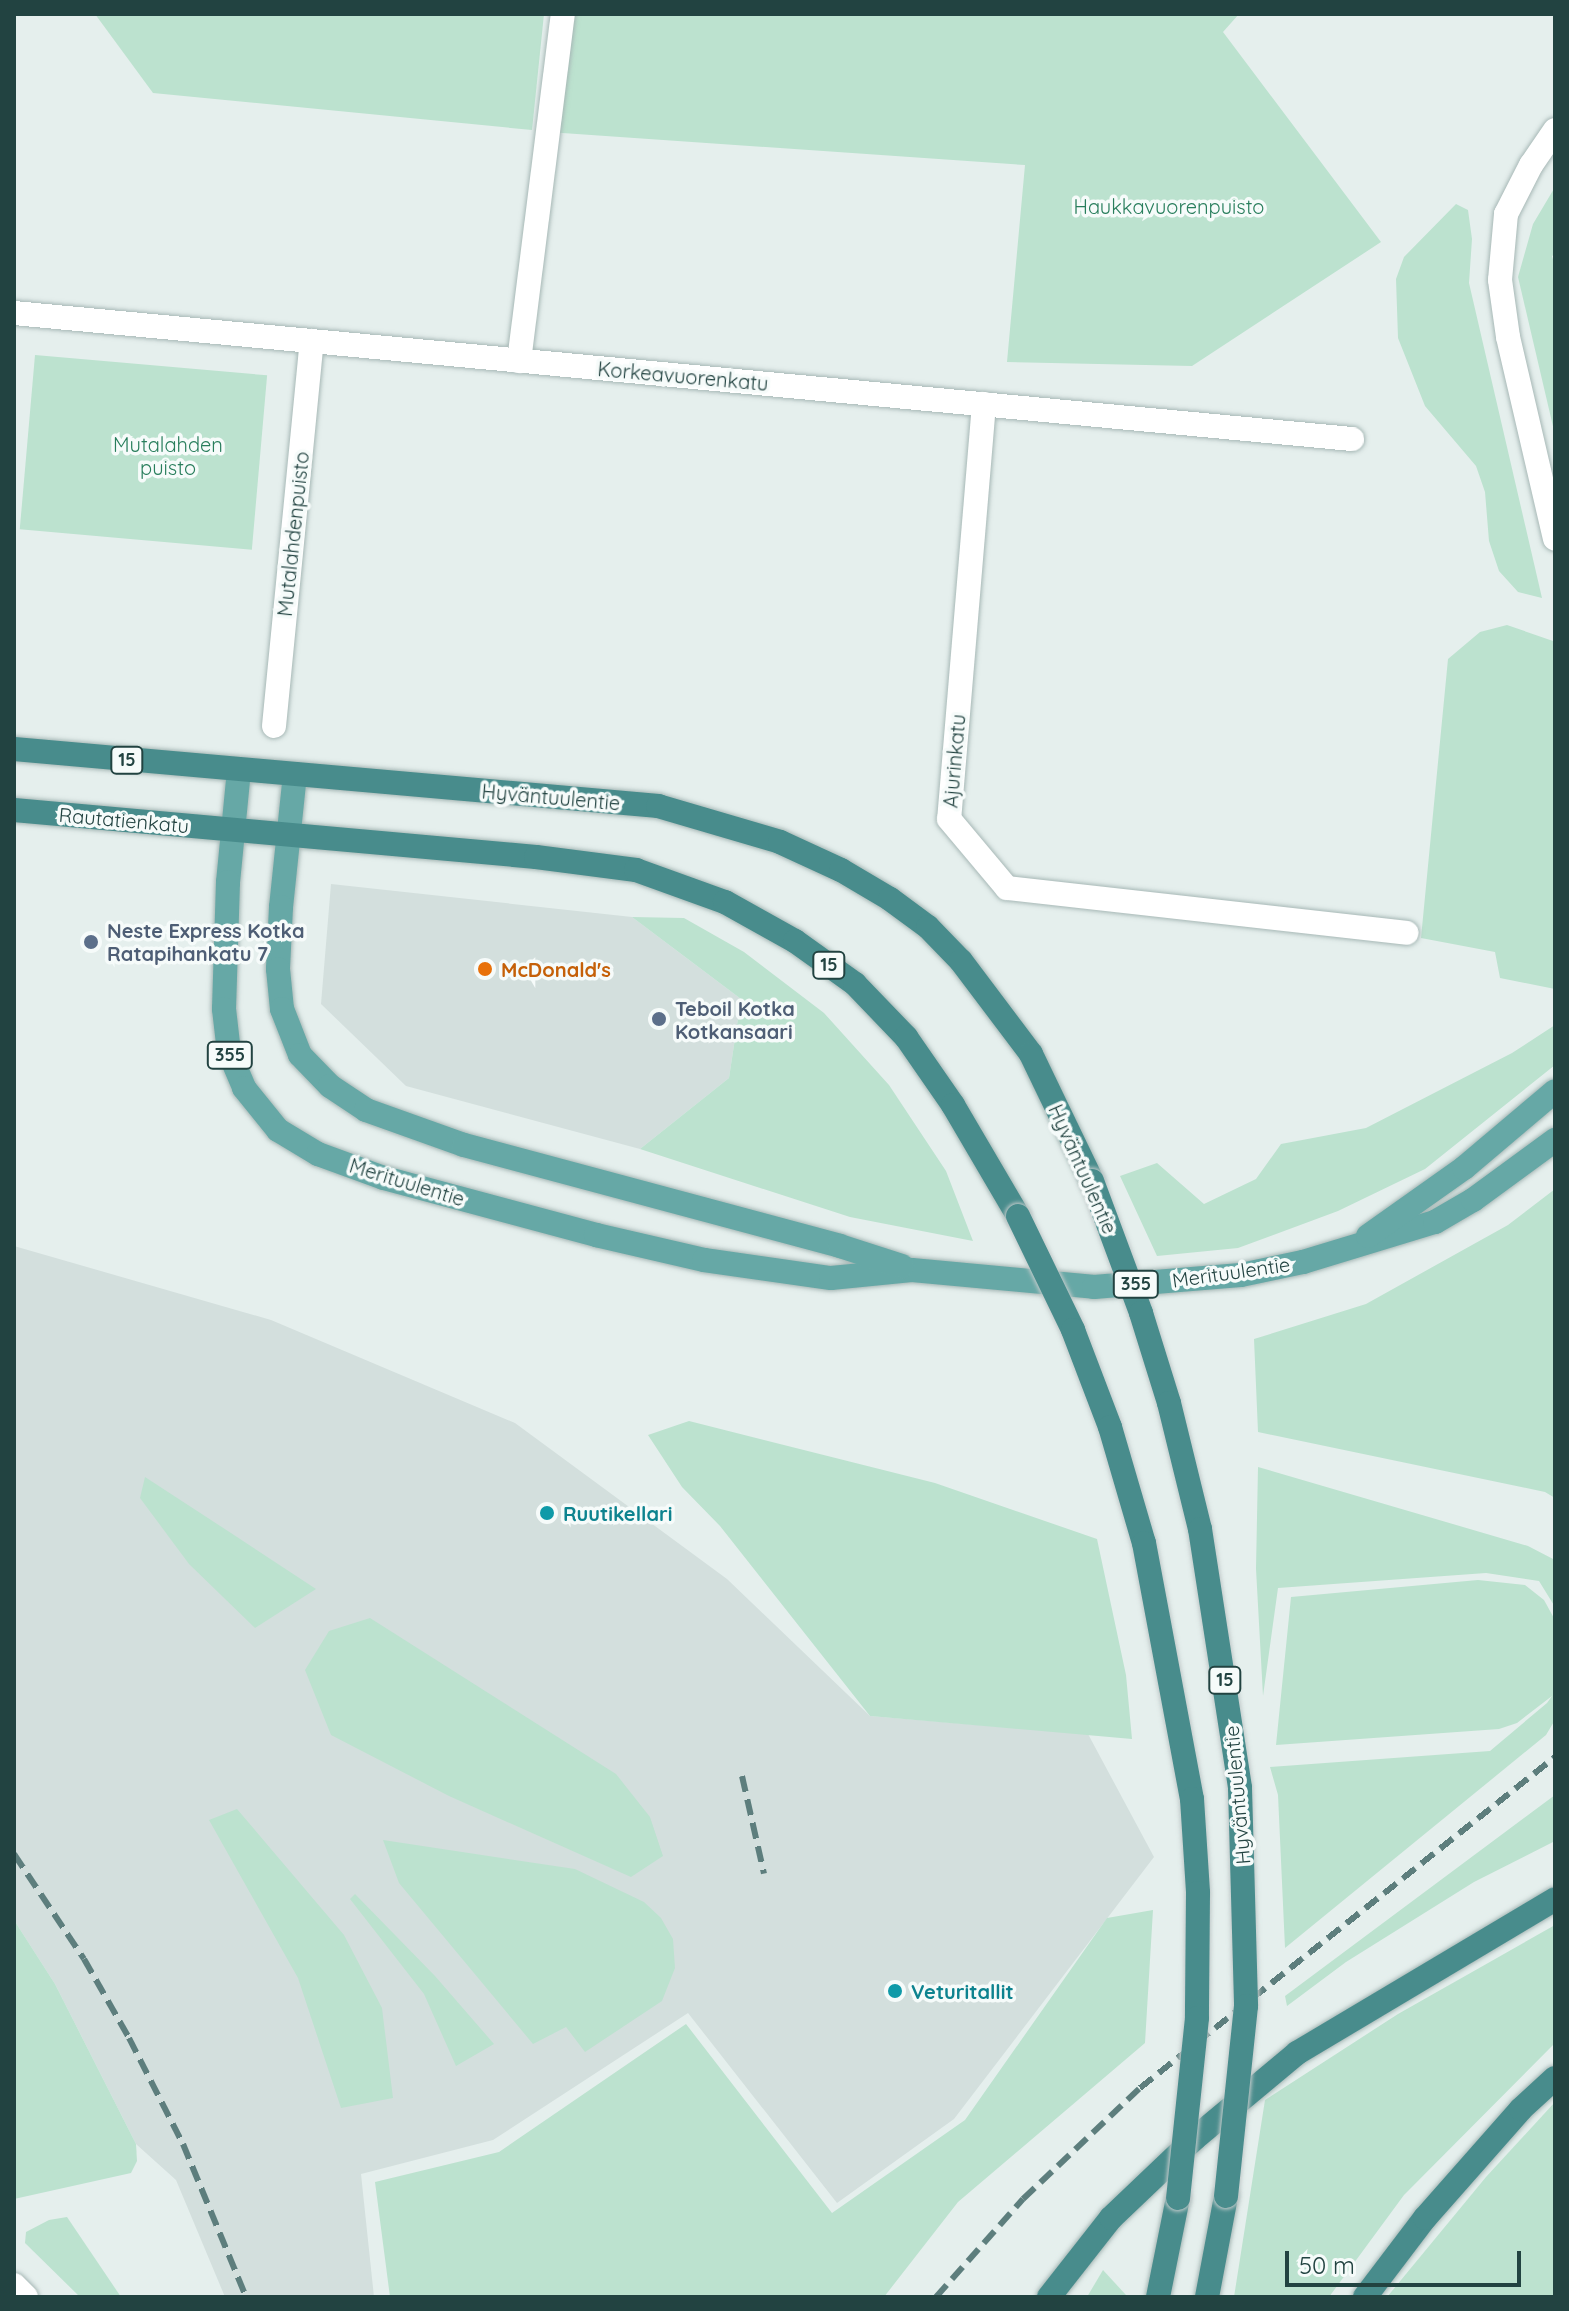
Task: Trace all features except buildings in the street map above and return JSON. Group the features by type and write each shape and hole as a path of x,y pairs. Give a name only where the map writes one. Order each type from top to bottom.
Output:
{"highway":[{"name":"15","path":"14,749 239,770"},
{"name":"Hyväntuulentie","path":"239,770 658,806 780,842 841,870 928,927 978,982 1031,1054 1092,1181 1141,1313 1189,1487 1223,1662 1240,1788 1246,2006 1226,2196 1207,2297"},
{"name":"Rautatienkatu","path":"14,810 234,830"},
{"name":"15","path":"234,830 636,870 725,902 795,941 855,984 906,1037 953,1105 1018,1216 1073,1330 1110,1427 1144,1543 1192,1799 1198,1893 1197,2018 1178,2198 1158,2297"},
{"path":"1049,2297 1111,2218 1195,2138 1297,2053 1555,1899"},
{"path":"1365,2297 1425,2218 1521,2109 1555,2078"}],"main road":[{"name":"Merituulentie","path":"239,770 224,1009 229,1052 244,1088 278,1130 318,1154 384,1178 596,1235 704,1260 831,1278 912,1270 1094,1287 1241,1275 1303,1262 1435,1222 1473,1200 1555,1140"},
{"name":"Merituulentie","path":"295,774 278,969 282,1009 300,1055 330,1086 366,1110 401,1125 622,1189 840,1246 912,1270"},
{"name":"Merituulentie","path":"1357,1245 1464,1168 1555,1091"}],"street":[{"path":"519,361 563,14"},
{"path":"1555,130 1531,165 1506,214 1500,280 1508,337 1555,539"},
{"name":"Korkeavuorenkatu","path":"14,313 1352,439"},
{"name":"Mutalahdenpuisto","path":"274,726 312,341"},
{"name":"Ajurinkatu","path":"984,404 949,819 1007,888 1406,933"},
{"path":"14,2285 26,2297"}],"shaded area":[{"path":"331,884 632,917 741,999 729,1078 640,1149 406,1086 321,1004"},
{"path":"14,1246 271,1320 515,1423 727,1579 870,1716 1088,1734 1154,1857 954,2119 837,2203 688,2013 493,2140 361,2174 374,2297 225,2297 176,2180 136,2144 55,1984 14,1920"}],"green space":[{"path":"95,14 544,14 532,130 153,93"},
{"name":"Haukkavuorenpuisto","path":"563,14 1239,14 1223,32 1381,242 1192,366 1007,362 1025,165 548,132"},
{"path":"1555,187 1555,254 1552,256 1555,266 1555,435 1518,277 1533,224"},
{"path":"1456,204 1468,210 1472,239 1469,283 1542,598 1518,592 1499,571 1489,541 1485,492 1476,466 1425,406 1398,338 1396,279 1404,257"},
{"name":"Mutalahden puisto","path":"35,355 267,375 252,550 20,529"},
{"path":"1507,625 1553,641 1555,651 1555,989 1500,978 1495,952 1421,938 1448,659 1480,632"},
{"path":"632,917 684,918 744,952 824,1013 889,1085 946,1171 973,1241 850,1217 640,1149 729,1078 741,999"},
{"path":"1555,1025 1555,1065 1425,1169 1338,1211 1238,1248 1157,1256 1120,1176 1157,1163 1204,1204 1256,1179 1281,1144 1366,1128 1512,1053"},
{"path":"1555,1189 1555,1498 1545,1492 1258,1432 1254,1339 1366,1304 1508,1225"},
{"path":"689,1421 935,1483 1097,1539 1126,1675 1132,1739 870,1716 720,1526 682,1487 648,1435"},
{"path":"1258,1467 1528,1546 1555,1560 1555,1607 1539,1581 1486,1573 1278,1588 1263,1696 1256,1569"},
{"path":"145,1477 316,1589 255,1628 189,1564 140,1498"},
{"path":"1478,1580 1525,1585 1544,1600 1555,1620 1555,1720 1546,1735 1285,1948 1278,1795 1270,1767 1490,1751 1552,1696 1517,1723 1499,1729 1276,1745 1291,1597"},
{"path":"370,1618 616,1774 650,1817 663,1856 631,1877 449,1796 331,1735 305,1670 329,1631"},
{"path":"1555,1795 1555,1841 1474,1882 1346,1962 1287,2006 1285,1996"},
{"path":"237,1809 344,1935 382,2008 393,2098 341,2108 298,1978 209,1820"},
{"path":"383,1840 575,1869 644,1902 661,1918 673,1939 675,1968 662,2001 585,2052 566,2027 533,2044 399,1883"},
{"path":"355,1894 435,1976 494,2044 456,2066 424,1994 350,1899"},
{"path":"1153,1910 1145,2043 958,2202 884,2297 390,2297 375,2182 499,2152 686,2024 832,2213 965,2120 1107,1918"},
{"path":"14,1920 55,1984 136,2144 137,2161 131,2173 14,2199"},
{"path":"1555,1925 1555,2043 1404,2195 1329,2297 1234,2297 1265,2100 1398,2014"},
{"path":"1555,2102 1555,2297 1387,2297 1486,2177"},
{"path":"67,2217 121,2297 80,2297 25,2243 26,2232 49,2220"},
{"path":"1103,2270 1126,2295 1126,2297 1087,2297"}],"railway":[{"path":"936,2297 1023,2199 1140,2088 1555,1757"},
{"path":"742,1776 764,1874"},
{"path":"14,1854 84,1959 129,2038 183,2144 246,2297"}],"place":[{"name":"Neste Express Kotka Ratapihankatu 7","path":"91,942"},
{"name":"McDonald's","path":"485,969"},
{"name":"Teboil Kotka Kotkansaari","path":"659,1019"},
{"name":"Ruutikellari","path":"547,1513"},
{"name":"Veturitallit","path":"895,1991"}]}
